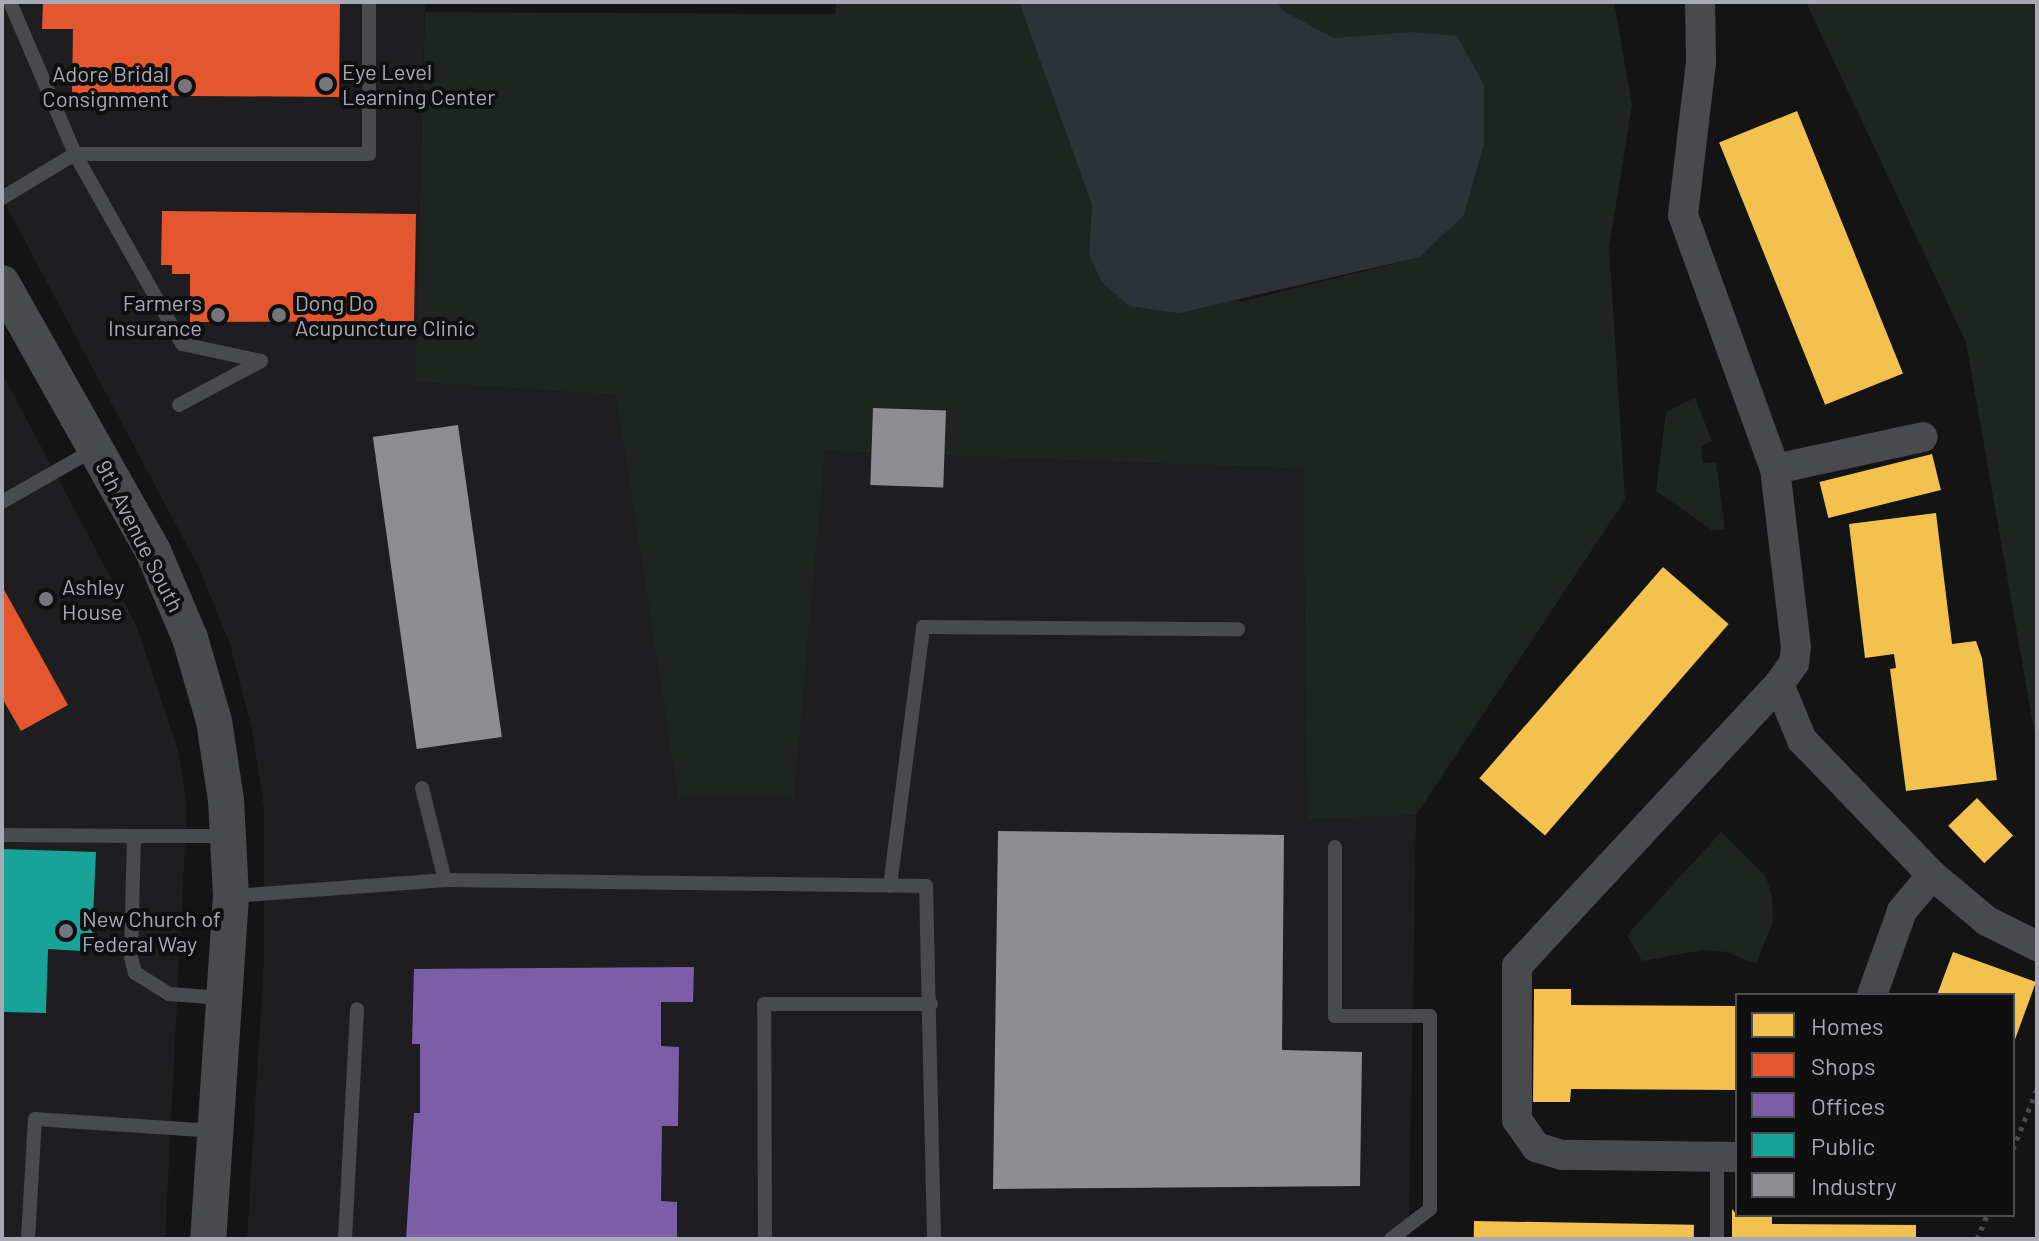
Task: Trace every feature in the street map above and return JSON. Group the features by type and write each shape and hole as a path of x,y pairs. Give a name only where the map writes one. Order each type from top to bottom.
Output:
{"street":[{"path":"1700,2 1701,62 1683,215 1775,469 1796,647 1794,663 1779,684 1517,966 1517,1120 1522,1134 1536,1147 1562,1155 1727,1157"},
{"name":"9th Avenue South","path":"2,283 11,322 95,449 153,551 190,638 214,721 230,836 231,896 228,999 208,1239"},
{"path":"1775,469 1923,437"},
{"path":"1779,684 1802,740 1932,875 1987,921 2037,946"},
{"path":"1873,993 1902,911 1932,875"}],"lane":[{"path":"10,2 75,154 182,344 261,361 179,405"},
{"path":"2,198 75,154 369,154 369,2"},
{"path":"2,502 95,449"},
{"path":"890,886 923,627 1238,629"},
{"path":"422,788 445,880"},
{"path":"2,835 230,836"},
{"path":"134,836 131,957 135,973 169,994 228,999"},
{"path":"1335,847 1335,1016 1430,1016 1430,1209 1391,1239"},
{"path":"231,896 445,880 926,886 934,1239"},
{"path":"765,1239 764,1004 931,1004"},
{"path":"345,1239 357,1009"},
{"path":"28,1239 35,1119 215,1131"},
{"path":"1717,1239 1727,1157"}],"path":[{"path":"2015,1144 2037,1089"},
{"path":"1977,1239 1986,1217"}],"shaded area":[{"path":"2,2 425,2 415,382 616,395 678,797 794,796 825,451 1303,469 1307,818 1416,815 1409,1239 247,1239 264,959 264,808 252,729 229,641 198,566 2,198"},
{"path":"836,2 1019,2 1092,205 1089,255 1240,302 1420,257 1464,215 1484,144 1484,86 1409,32 1334,38 1282,10 1277,2 1614,2 1632,105 1609,247 1625,500 1416,815 1307,819 1303,469 825,451 794,797 678,797 616,395 415,382 425,12 835,14"},
{"path":"1019,2 1277,2 1282,10 1334,38 1409,32 1457,36 1484,85 1484,144 1464,215 1420,257 1179,313 1129,306 1102,282 1089,255 1092,205"},
{"path":"1806,2 2037,2 2037,747 1966,342"},
{"path":"2,373 136,625 179,754 187,806 165,1239 2,1239"},
{"path":"1695,398 1712,441 1701,446 1703,463 1716,462 1725,530 1712,530 1656,491 1666,412"},
{"path":"1721,832 1766,877 1772,897 1773,921 1756,964 1727,952 1703,950 1642,961 1627,935"}],"building: Homes":[{"path":"1797,111 1903,373 1825,405 1719,142"},
{"path":"1932,454 1941,490 1828,518 1819,482"},
{"path":"1936,513 1952,644 1976,641 1982,658 1997,780 1906,791 1890,669 1896,668 1894,654 1865,658 1849,524"},
{"path":"1663,567 1729,624 1545,835 1479,778"},
{"path":"1977,798 2013,835 1984,863 1948,826"},
{"path":"1953,952 2036,982 2015,1040 2015,993 1938,993"},
{"path":"1534,989 1571,989 1571,1005 1735,1006 1735,1090 1571,1089 1570,1102 1533,1102"},
{"path":"1732,1209 1735,1217 1772,1217 1772,1224 1916,1225 1916,1239 1732,1239"},
{"path":"1474,1221 1694,1225 1694,1239 1474,1239"}],"building: Shops":[{"path":"43,2 340,2 339,97 72,95 73,29 42,29"},
{"path":"162,211 416,214 414,321 190,322 190,274 172,274 172,265 161,265"},
{"path":"2,586 68,705 21,731 2,698"}],"building: Offices":[{"path":"694,967 693,1002 661,1002 661,1046 679,1047 678,1126 662,1126 661,1201 677,1202 677,1239 406,1239 414,1113 420,1113 420,1044 412,1044 414,969"}],"building: Public":[{"path":"2,849 96,852 92,939 83,939 82,951 48,949 46,1013 2,1012"}],"building: Industry":[{"path":"873,408 946,411 943,488 870,485"},
{"path":"458,425 502,737 417,749 373,437"},
{"path":"998,831 1284,835 1282,1050 1362,1052 1360,1186 993,1189"}],"place":[{"name":"Eye Level Learning Center","path":"326,84"},
{"name":"Adore Bridal Consignment","path":"185,86"},
{"name":"Farmers Insurance","path":"218,315"},
{"name":"Dong Do Acupuncture Clinic","path":"279,315"},
{"name":"Ashley House","path":"46,599"},
{"name":"New Church of Federal Way","path":"66,931"}]}
